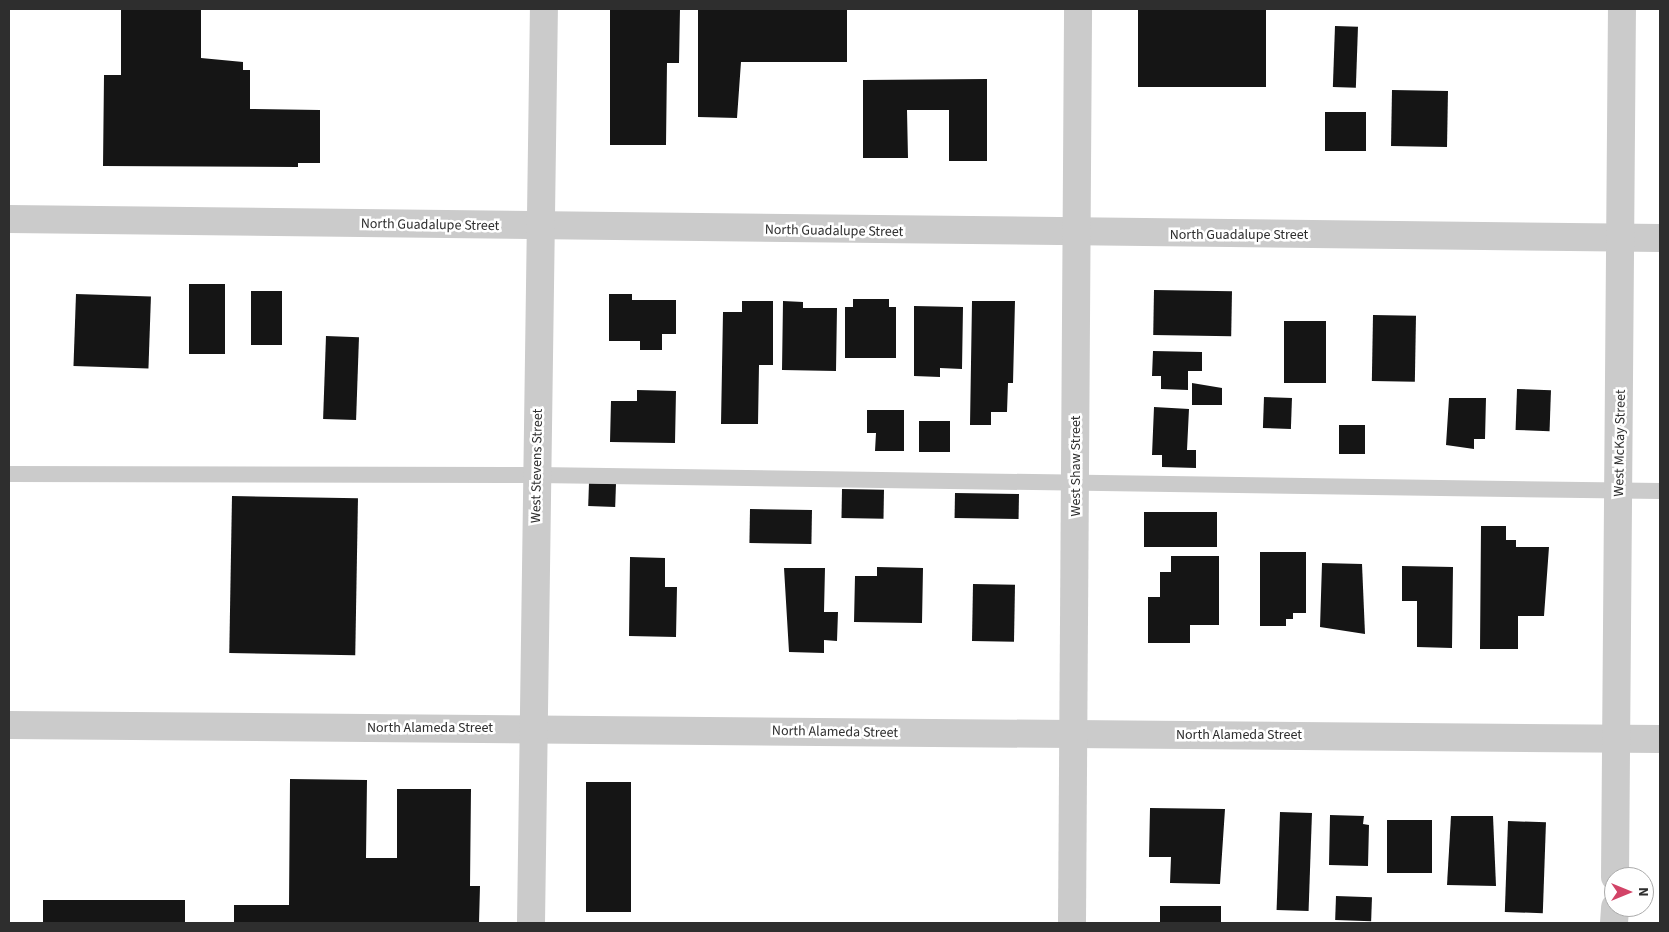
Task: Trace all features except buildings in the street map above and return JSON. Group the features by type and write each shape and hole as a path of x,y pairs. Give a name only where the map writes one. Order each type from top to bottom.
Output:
{"street":[{"name":"West Stevens Street","path":"530,923 544,9"},
{"name":"West Shaw Street","path":"1072,923 1075,734 1078,9"},
{"name":"West McKay Street","path":"1615,867 1622,9"},
{"name":"North Guadalupe Street","path":"9,219 1076,234 1660,238"},
{"name":"North Alameda Street","path":"9,725 1660,739"}],"lane":[{"path":"9,474 537,474 1660,491"}]}
